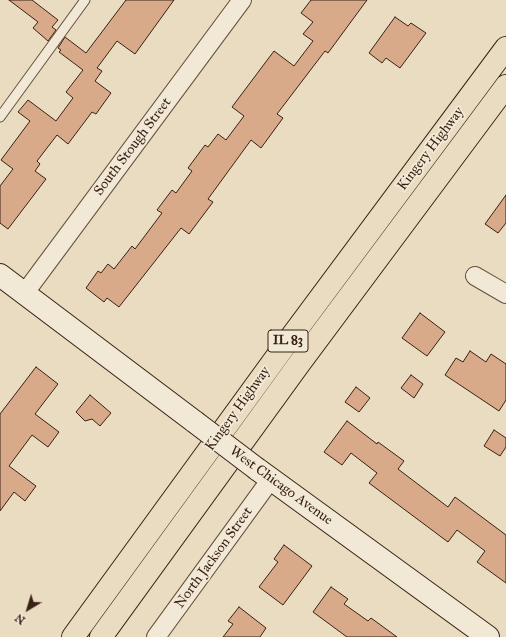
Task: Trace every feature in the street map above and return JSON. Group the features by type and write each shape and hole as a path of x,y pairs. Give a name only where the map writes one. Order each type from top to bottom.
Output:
{"highway":[{"name":"Kingery Highway","path":"73,637 286,344 506,48"},
{"name":"Kingery Highway","path":"101,637 299,364 506,86"}],"main road":[{"name":"West Chicago Avenue","path":"0,275 264,474 488,637"}],"street":[{"name":"South Stough Street","path":"24,294 242,0"},
{"path":"475,276 506,294"},
{"name":"North Jackson Street","path":"156,637 264,474"}],"lane":[{"path":"0,117 85,0"}],"building":[{"path":"9,0 32,0 58,20 52,27 56,30 48,41 33,28 38,22"},
{"path":"126,0 174,0 135,54 117,41 97,68 102,71 95,81 111,93 96,114 92,112 68,144 57,135 37,161 40,164 35,171 46,179 8,229 0,223 0,186 13,169 1,160 30,121 18,112 28,100 56,121 73,98 66,92 83,70 59,52 61,50 58,48 65,37 86,53"},
{"path":"311,0 367,0 328,53 325,51 277,114 283,118 261,148 251,140 208,199 213,202 189,234 181,228 119,307 107,298 104,302 86,288 98,271 101,273 108,264 114,269 132,246 135,249 162,213 157,210 172,190 176,193 192,171 188,168 205,145 208,147 218,134 226,140 244,116 232,107 274,51 294,66 313,41 303,34 313,22 301,13"},
{"path":"395,17 408,26 411,23 426,33 400,68 386,58 382,63 369,53"},
{"path":"506,195 506,223 498,233 485,224"},
{"path":"420,313 445,332 427,356 402,338"},
{"path":"470,351 486,362 491,354 506,364 506,400 499,411 445,375 456,358 463,362"},
{"path":"36,367 58,384 35,414 59,432 48,447 32,435 9,466 36,486 25,501 14,492 0,511 0,414"},
{"path":"411,375 423,384 414,398 401,388"},
{"path":"356,387 370,398 359,412 345,402"},
{"path":"90,395 111,413 100,426 92,419 85,421 76,412"},
{"path":"347,421 377,444 378,442 404,461 398,469 448,507 455,497 506,535 506,583 477,562 485,551 457,530 448,542 369,483 377,473 351,453 342,465 324,452"},
{"path":"494,430 506,438 506,447 500,456 484,446"},
{"path":"284,545 312,566 283,605 259,587 278,562 274,559"},
{"path":"331,587 348,599 344,604 368,621 371,618 397,637 347,637 313,612"},
{"path":"239,607 266,628 260,637 223,637 233,624 228,621"}]}
